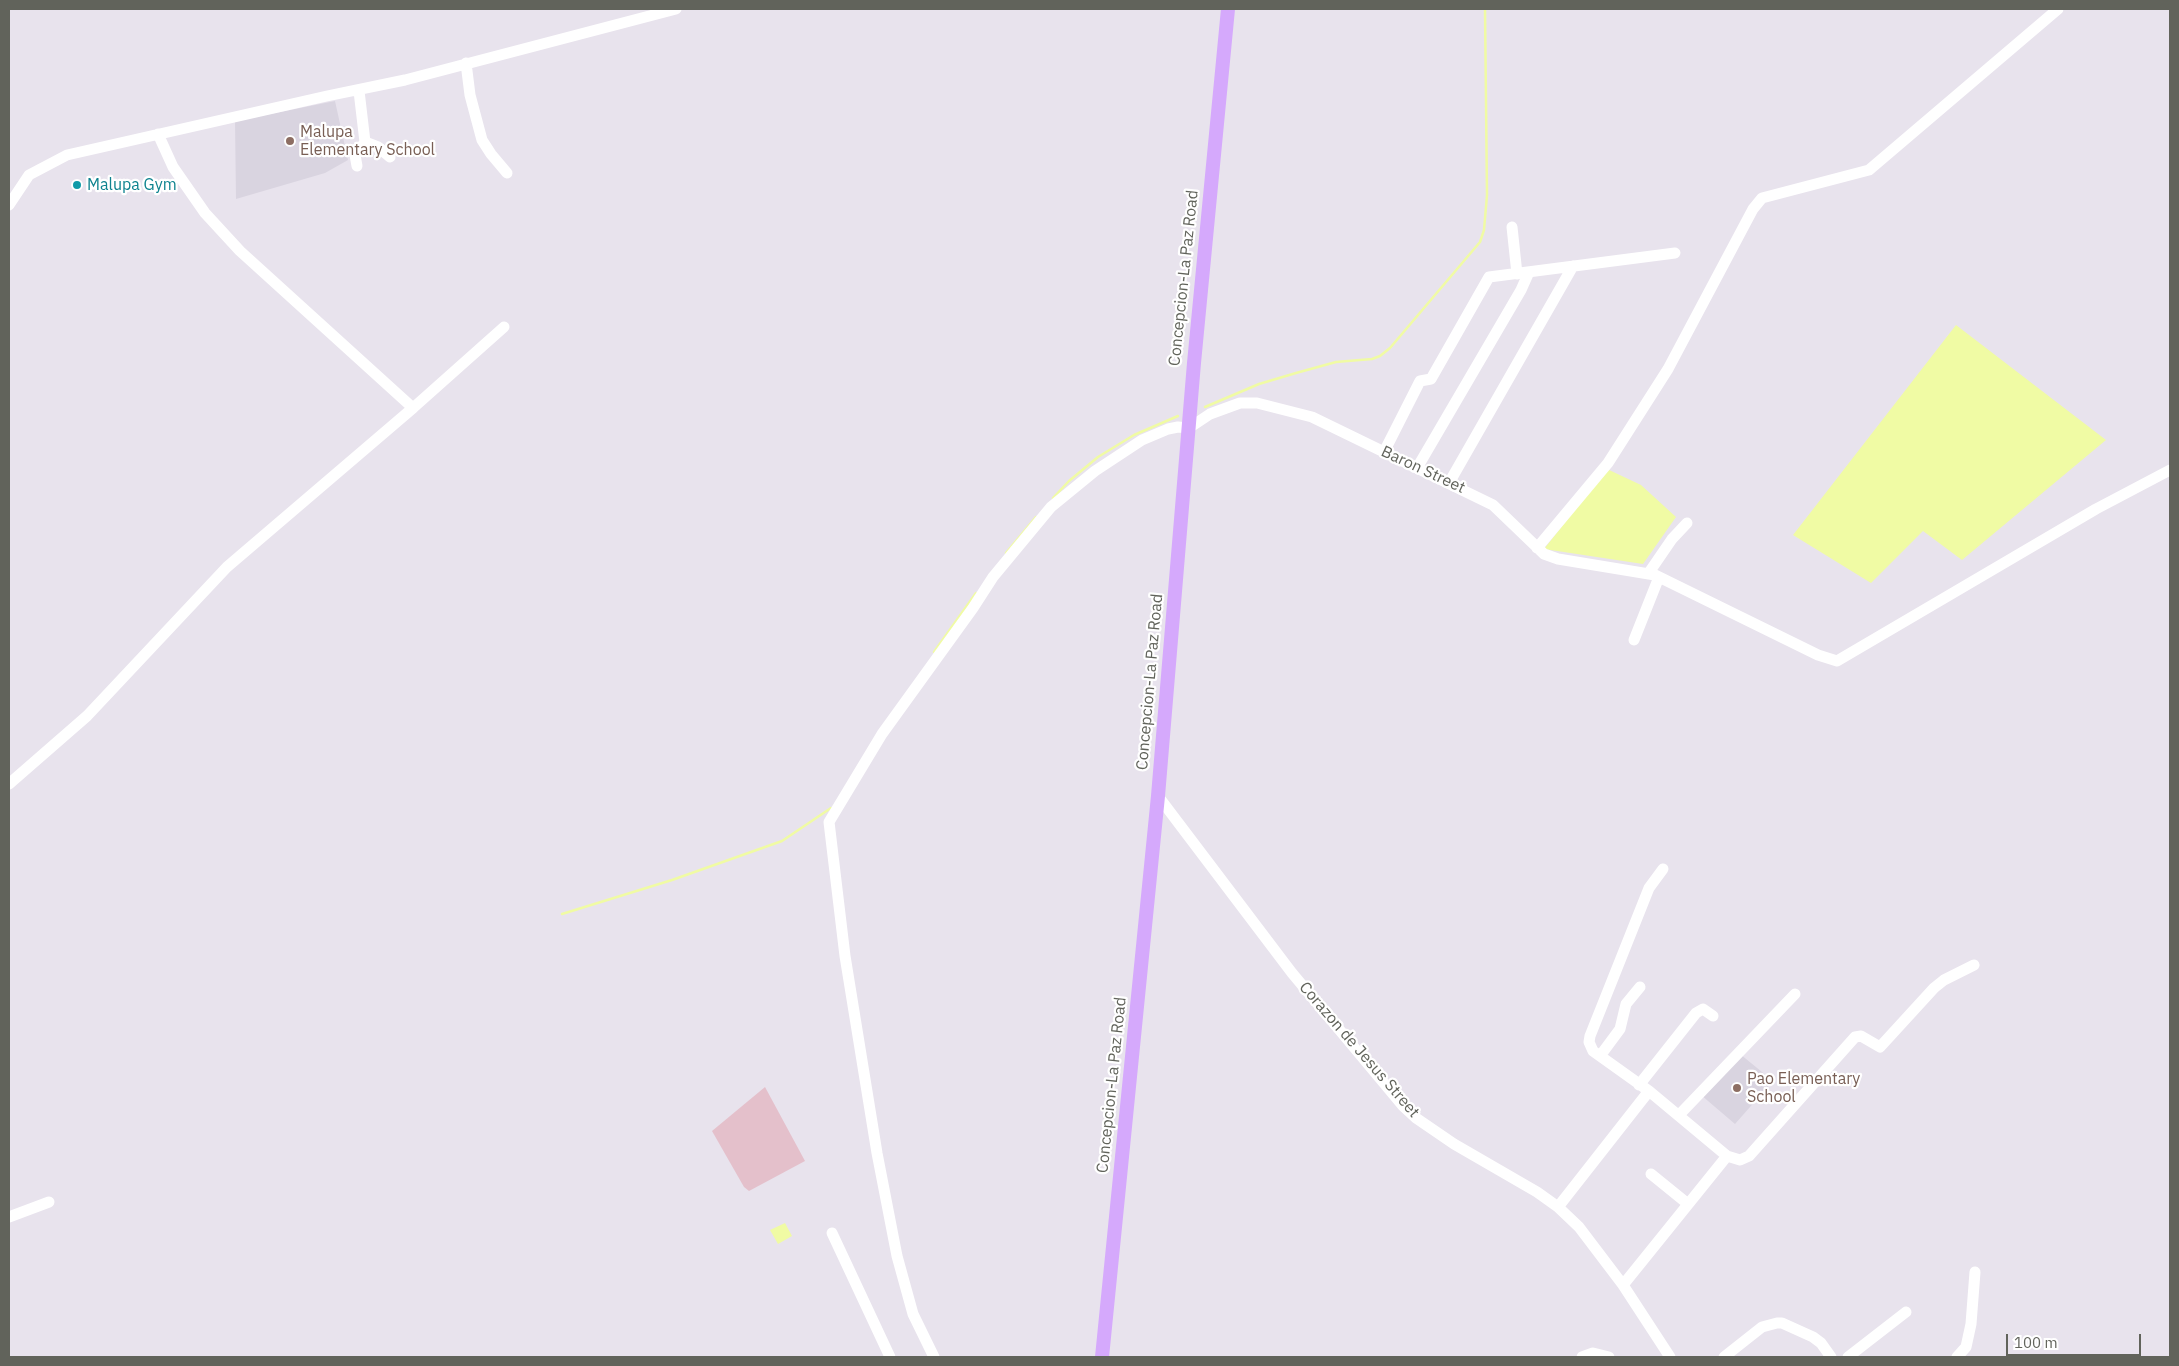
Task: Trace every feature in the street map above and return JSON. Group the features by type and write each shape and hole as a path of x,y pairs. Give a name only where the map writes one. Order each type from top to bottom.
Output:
{"main road":[{"name":"Concepcion-La Paz Road","path":"1102,1357 1158,796 1189,428 1228,9"}],"street":[{"path":"9,205 29,175 67,155 359,90 676,9"},
{"path":"1537,548 1608,463 1668,369 1753,209 1762,198 1869,170 2058,9"},
{"path":"466,64 470,95 482,140 507,173"},
{"path":"357,166 354,155 365,142 359,90"},
{"path":"158,134 173,167 205,213 240,251 413,408"},
{"path":"365,142 378,147 390,157"},
{"path":"1417,468 1521,290 1523,273 1512,228"},
{"path":"1384,452 1420,381 1431,379 1488,277 1674,253"},
{"path":"1449,483 1573,266"},
{"path":"9,784 87,716 228,567 504,327"},
{"name":"Baron Street","path":"1189,428 1225,406 1240,403 1257,403 1312,417 1493,505 1537,548 1551,557 1654,575 1825,658 1837,661 2096,509 2170,470"},
{"path":"934,1357 911,1306 897,1256 877,1153 845,956 829,822 882,734 993,578 1041,517 1056,502 1095,471 1142,440 1168,429 1178,427 1189,428"},
{"path":"1634,640 1654,575 1672,539 1687,523"},
{"name":"Corazon de Jesus Street","path":"1158,796 1292,973 1403,1106 1416,1118 1441,1135 1537,1192 1558,1207 1579,1226 1623,1285 1670,1357"},
{"path":"1663,869 1649,888 1590,1036 1590,1048 1649,1091 1727,1156 1740,1160 1748,1156 1855,1037 1861,1036 1880,1047 1934,988 1944,980 1974,965"},
{"path":"1600,1056 1620,1029 1626,1004 1640,988"},
{"path":"1679,1116 1794,994"},
{"path":"1639,1085 1700,1010 1713,1016"},
{"path":"1558,1207 1649,1091"},
{"path":"1623,1285 1727,1156"},
{"path":"1652,1174 1688,1204"},
{"path":"9,1217 49,1202"},
{"path":"832,1233 890,1357"},
{"path":"1957,1357 1966,1347 1971,1324 1975,1272"},
{"path":"1848,1357 1906,1312"},
{"path":"1724,1357 1762,1327 1777,1323 1782,1323 1821,1343 1831,1357"},
{"path":"1582,1357 1593,1353 1609,1357"}],"shaded area":[{"name":"Malupa Elementary School","path":"335,101 348,160 325,173 236,199 235,121"},
{"path":"1956,325 2106,440 1962,560 1923,531 1871,583 1793,535"},
{"path":"1607,469 1641,485 1676,517 1643,564 1544,549"},
{"name":"Pao Elementary School","path":"1740,1054 1773,1081 1735,1124 1701,1095"},
{"path":"765,1087 805,1161 749,1191 744,1187 712,1131"},
{"path":"785,1223 792,1236 778,1244 770,1230"}],"waterway":[{"path":"1205,407 1259,384 1296,373 1336,362 1372,359 1380,356 1390,348 1480,242 1484,230 1487,195 1485,9"},
{"path":"1053,498 1069,481 1098,457 1134,435 1178,416"},
{"path":"1006,553 1036,517"},
{"path":"934,652 976,593"},
{"path":"562,914 672,880 782,841 831,808"}],"place":[{"name":"Malupa Elementary School","path":"290,141"},
{"name":"Malupa Gym","path":"77,185"},
{"name":"Pao Elementary School","path":"1737,1088"}]}
